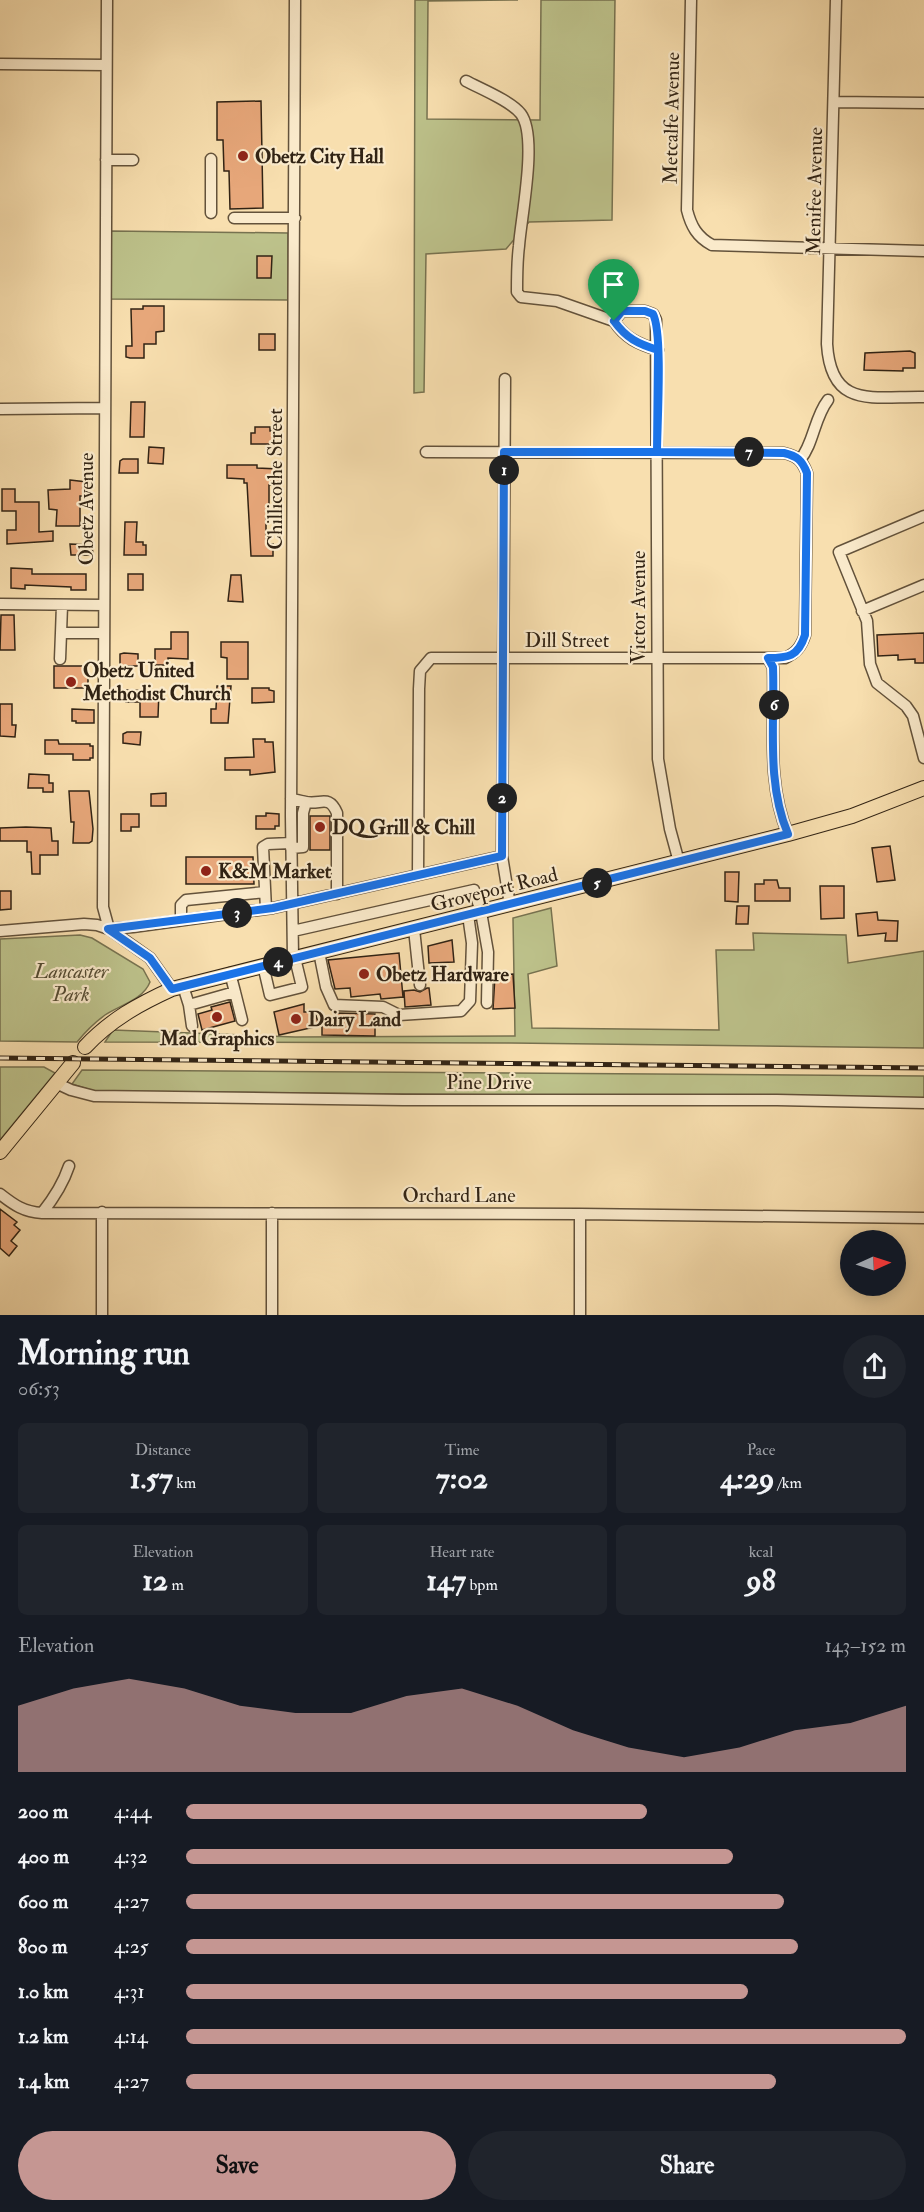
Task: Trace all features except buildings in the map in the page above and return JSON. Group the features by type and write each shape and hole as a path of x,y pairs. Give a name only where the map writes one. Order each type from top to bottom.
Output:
{"main road":[{"name":"Groveport Road","path":"85,1047 99,1032 119,1017 146,1000 178,987 788,834 852,816 924,788"},
{"path":"0,1152 72,1063"}],"street":[{"name":"Obetz Avenue","path":"107,0 103,907 108,929"},
{"name":"Chillicothe Street","path":"263,965 270,995 302,987 294,958 291,846 295,0"},
{"name":"Metcalfe Avenue","path":"691,0 687,210 690,223 697,234 712,245 831,249"},
{"name":"Menifee Avenue","path":"836,0 827,344 829,364 836,381 845,390 859,395 924,397"},
{"path":"0,64 106,65"},
{"path":"466,81 513,106 522,115 528,136 527,179 518,247 517,292 521,297 557,301 614,321 627,337 637,344 658,350"},
{"path":"834,102 924,103"},
{"path":"211,159 211,213"},
{"path":"106,160 133,160"},
{"path":"234,218 295,218"},
{"path":"831,249 924,251"},
{"name":"Victor Avenue","path":"614,321 622,311 645,311 653,314 656,320 658,350 656,658 658,759 670,829 679,862"},
{"path":"505,379 502,856 510,905"},
{"path":"802,464 822,409 828,400"},
{"path":"0,409 104,408"},
{"path":"426,452 784,453 795,455 802,464"},
{"name":"Dill Street","path":"418,875 420,671 431,658 785,658 795,653 802,645 805,635 807,473 802,464"},
{"path":"924,516 839,552 867,621 870,664 877,683 906,706 913,716 924,758"},
{"path":"862,611 924,585"},
{"path":"0,604 104,605"},
{"path":"60,659 62,605"},
{"path":"61,633 104,633"},
{"path":"768,658 773,667 774,777 783,824 788,834"},
{"path":"291,800 331,803 338,813 337,894"},
{"path":"266,909 263,847 268,844 303,847 303,813 306,802"},
{"path":"108,929 266,909 502,856"},
{"path":"293,931 474,890 475,914 470,1001 461,1011 399,1014 383,1006 334,1005 326,987 319,952"},
{"path":"181,920 181,905 186,900 264,892"},
{"path":"475,914 488,952 487,1003"},
{"path":"0,931 90,924 108,929 150,958 178,987 189,1005 192,1026"},
{"path":"414,929 420,985"},
{"path":"230,973 242,1020"},
{"path":"189,1005 235,992"},
{"name":"Pine Drive","path":"56,1083 94,1096 924,1103"},
{"path":"42,1213 65,1179 69,1166"},
{"name":"Orchard Lane","path":"0,1194 14,1206 28,1212 42,1213 580,1214 924,1218"},
{"path":"102,1212 102,1315"},
{"path":"272,1213 272,1315"},
{"path":"580,1214 580,1315"}],"green space":[{"path":"415,0 518,0 428,1 427,119 540,120 541,0 615,0 612,220 529,222 506,249 426,254 424,392 414,393"},
{"path":"111,231 288,233 288,300 111,299"},
{"path":"551,908 557,966 528,974 532,1028 719,1030 716,950 754,950 753,933 846,935 848,963 924,951 924,1048 511,1043 105,1042 113,1030 295,1037 515,1036 513,918"},
{"name":"Lancaster Park","path":"80,935 92,938 143,969 150,982 147,988 137,998 101,1018 77,1042 0,1041 0,939"},
{"path":"0,1067 44,1067 55,1073 0,1140"},
{"path":"82,1070 924,1076 924,1099 94,1091 72,1084"}],"railway":[{"path":"0,1058 924,1068"}],"place":[{"name":"Obetz City Hall","path":"243,156"},
{"name":"Obetz United Methodist Church","path":"71,682"},
{"name":"DQ Grill & Chill","path":"320,827"},
{"name":"K&M Market","path":"206,871"},
{"name":"Obetz Hardware","path":"364,974"},
{"name":"Mad Graphics","path":"217,1017"},
{"name":"Dairy Land","path":"296,1019"}],"route":[{"path":"614,321 620,330 637,344 658,350 657,452 504,452 502,856 273,908 108,929 150,958 172,989 788,834 783,824 774,777 773,667 768,658 785,658 795,653 802,645 805,635 807,473 803,463 795,455 784,453 657,452 657,401 658,350 656,320 653,314 633,310 622,311 614,321"}]}
